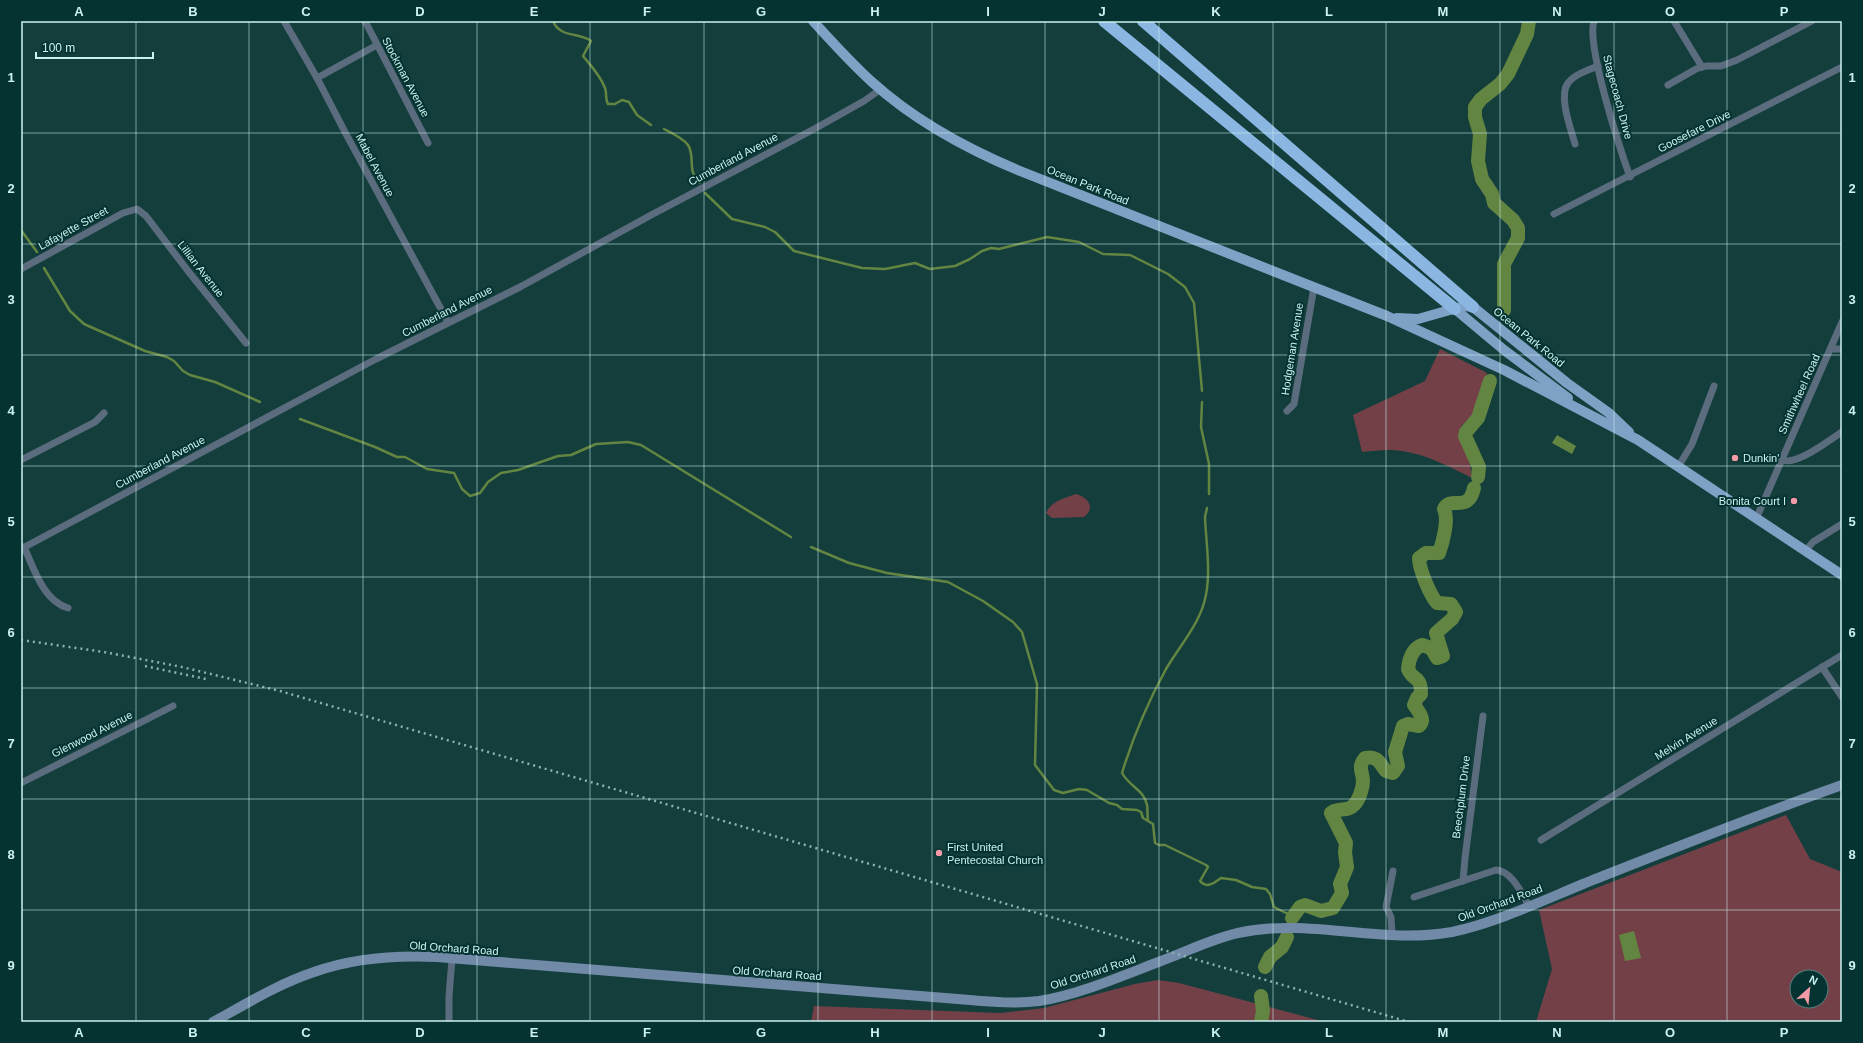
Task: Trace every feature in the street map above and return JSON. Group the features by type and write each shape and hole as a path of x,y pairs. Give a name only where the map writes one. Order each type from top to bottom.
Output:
{"highway":[{"path":"1104,21 1455,309"},
{"path":"1143,21 1472,307"}],"main road":[{"name":"Ocean Park Road","path":"813,21 851,61 881,89 921,119 984,155 1020,171 1387,316 1504,370 1638,440 1842,576"},
{"name":"Ocean Park Road","path":"1387,316 1406,320 1434,315 1464,306 1472,307 1567,383 1609,413 1638,440"},
{"path":"1455,309 1526,366 1603,422"},
{"path":"1433,337 1430,328 1434,315"}],"street":[{"name":"Mabel Avenue","path":"284,21 317,78 448,322"},
{"name":"Stockman Avenue","path":"365,21 428,143"},
{"name":"Stagecoach Drive","path":"1594,21 1592,39 1598,66 1630,177"},
{"path":"1674,21 1702,67"},
{"path":"1668,85 1702,67 1721,66 1737,60 1812,21"},
{"path":"317,78 377,45"},
{"path":"1575,144 1564,99 1564,91 1574,78 1598,66"},
{"name":"Goosefare Drive","path":"1554,214 1630,177 1842,67"},
{"name":"Cumberland Avenue","path":"23,548 369,362 520,287 653,214 816,128 864,101 881,89"},
{"name":"Lafayette Street","path":"21,269 123,213 137,209"},
{"name":"Lillian Avenue","path":"137,209 146,216 246,343"},
{"name":"Hodgeman Avenue","path":"1287,411 1294,404 1314,287"},
{"name":"Smithwheel Road","path":"1756,519 1842,322"},
{"path":"1831,349 1842,349"},
{"path":"1678,467 1692,444 1714,386"},
{"path":"21,460 95,422 104,413"},
{"path":"1782,460 1788,461 1797,459 1842,432"},
{"path":"1805,551 1813,542 1842,524"},
{"path":"23,548 44,588 55,601 68,608"},
{"name":"Melvin Avenue","path":"1541,840 1842,655"},
{"path":"1822,667 1842,697"},
{"name":"Glenwood Avenue","path":"21,783 173,706"},
{"name":"Beechplum Drive","path":"1463,881 1483,716"},
{"name":"Old Orchard Road","path":"213,1022 275,988 312,972 368,959 422,956 970,1000 1015,1002 1040,1000 1066,994 1160,962 1224,936 1250,930 1298,927 1392,935 1427,936 1452,932 1529,906 1738,822 1842,785"},
{"path":"1414,897 1492,870 1503,871 1510,877 1529,906"},
{"path":"1392,935 1391,917 1386,907 1393,871"},
{"path":"449,1022 448,996 452,959"}],"shaded area":[{"path":"1440,349 1487,373 1473,415 1462,425 1459,432 1459,438 1469,457 1472,478 1452,468 1412,453 1390,450 1362,452 1353,415 1425,381"},
{"path":"1557,435 1576,446 1572,454 1552,443"},
{"path":"1076,494 1080,495 1089,503 1090,510 1084,517 1052,518 1046,513 1055,503"},
{"path":"1786,815 1810,859 1842,872 1842,1022 1536,1022 1552,969 1539,910"},
{"path":"1634,931 1641,958 1625,961 1619,935"},
{"path":"1158,980 1179,983 1325,1022 811,1022 814,1006 1000,1013 1044,1008 1135,984"}],"waterway":[{"path":"553,21 560,30 581,36 591,41 583,56 601,79 606,90 608,104 615,104 622,100 629,102 637,115 651,125"},
{"path":"1504,310 1504,264 1518,238 1518,228 1513,220 1494,203 1492,194 1482,179 1478,161 1480,134 1475,117 1475,107 1481,99 1500,84 1508,74 1527,34 1529,21"},
{"path":"664,129 686,142 690,150 693,173 700,183"},
{"path":"705,193 732,219 765,227 775,232 794,251 862,268 885,269 915,263 930,269 955,266 982,251 991,248 999,249 1047,237 1079,242 1103,254 1130,255 1168,274 1185,287 1194,303 1202,391"},
{"path":"21,230 37,252"},
{"path":"44,268 70,311 84,324 145,351 167,357 190,375 215,382 260,402"},
{"path":"1478,477 1479,467 1465,436 1466,432 1478,418 1490,381"},
{"path":"1202,402 1201,427 1209,464 1209,494"},
{"path":"300,419 375,447 397,457 405,457 427,469 454,473 462,489 470,496 480,493 488,482 501,473 518,470 558,456 571,455 596,444 628,442 641,445 791,537"},
{"path":"1292,918 1300,907 1305,905 1321,911 1333,908 1342,893 1340,884 1347,867 1345,852 1346,843 1331,813 1336,810 1352,807 1358,800 1363,784 1361,764 1365,758 1369,757 1376,759 1386,771 1393,773 1398,766 1395,752 1403,726 1408,724 1419,726 1421,724 1421,716 1414,705 1417,698 1421,694 1421,688 1420,683 1412,676 1408,669 1410,658 1413,652 1422,645 1431,648 1437,658 1443,656 1436,633 1452,619 1456,612 1451,604 1437,603 1434,599 1423,575 1419,558 1426,553 1439,553 1446,524 1444,509 1449,504 1462,503 1468,500 1474,488"},
{"path":"1148,821 1147,807 1143,796 1122,773 1141,720 1153,694 1166,669 1192,629 1204,603 1208,582 1205,517 1207,508"},
{"path":"811,547 849,563 887,573 948,582 983,601 1013,622 1022,632 1037,684 1035,765 1054,790 1063,793 1079,789 1087,790 1122,809 1137,810 1141,812 1143,818 1153,824 1155,843 1165,845 1208,867 1200,881 1205,885 1216,882 1221,878 1236,880 1252,887 1266,889 1270,894 1274,907 1286,913 1295,914"},
{"path":"1265,967 1270,957 1282,947 1287,937"},
{"path":"1261,996 1263,1011 1261,1022"}],"railway":[{"path":"21,640 104,652 182,667 280,691 1409,1022"},
{"path":"145,666 206,679"}],"place":[{"name":"Dunkin'","path":"1735,458"},
{"name":"Bonita Court I","path":"1794,501"},
{"name":"First United Pentecostal Church","path":"939,853"}]}
